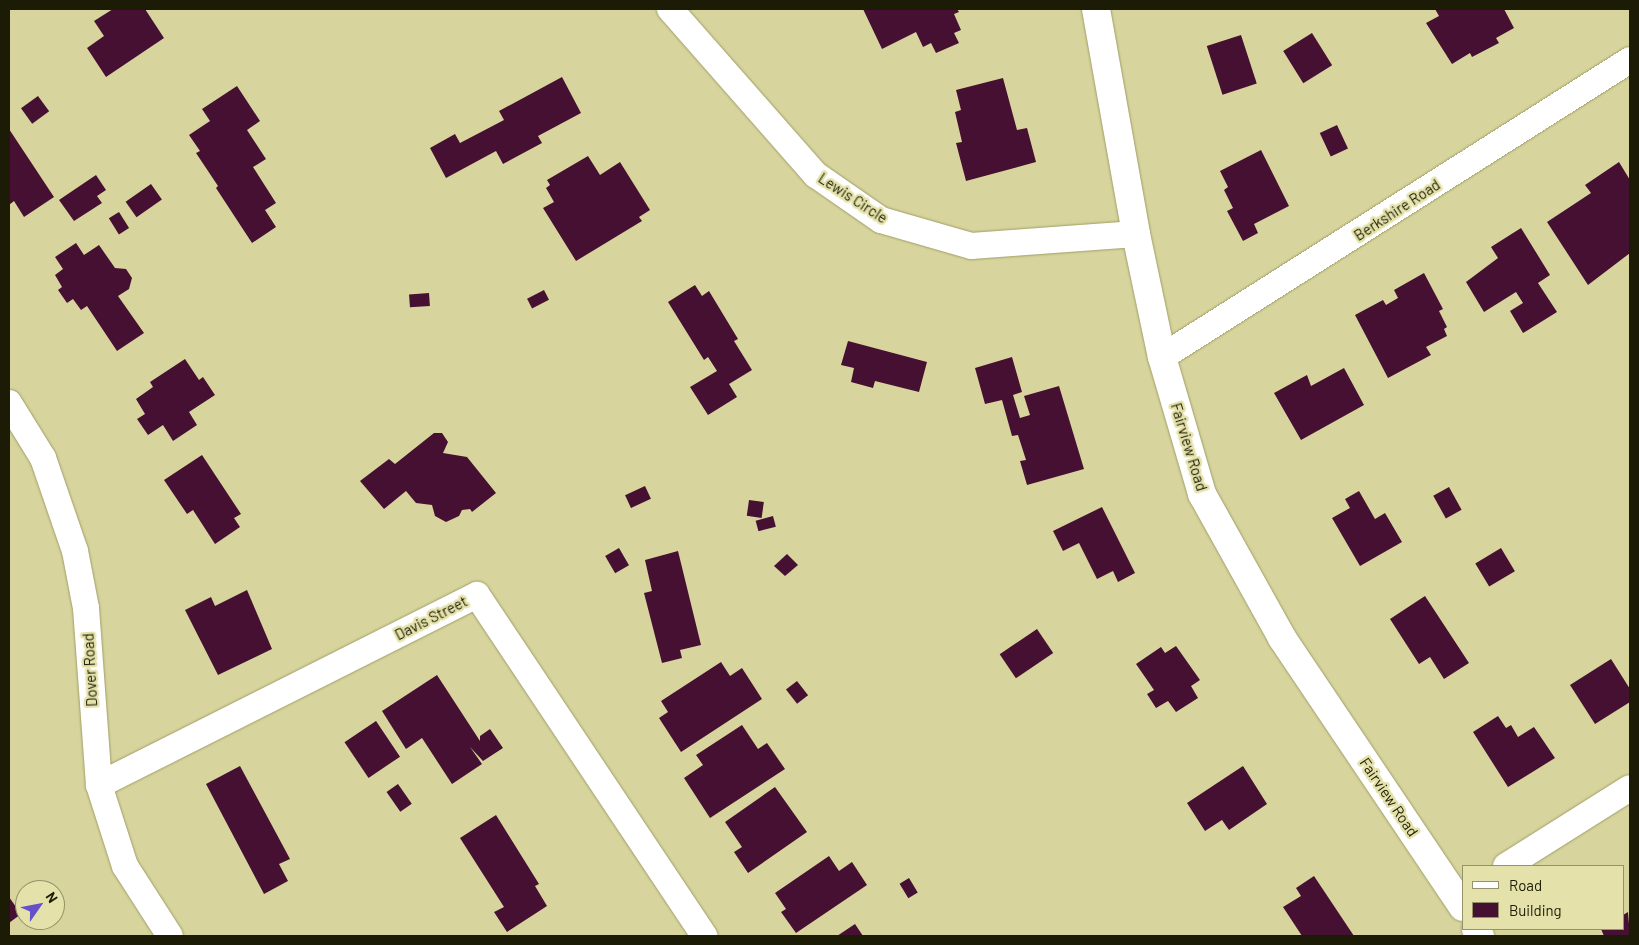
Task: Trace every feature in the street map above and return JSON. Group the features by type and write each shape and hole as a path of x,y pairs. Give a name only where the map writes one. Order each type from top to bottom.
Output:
{"street":[{"name":"Lewis Circle","path":"670,9 816,175 881,220 971,246 1136,234"},
{"name":"Fairview Road","path":"1096,9 1136,234 1162,357 1202,494 1282,638 1461,899"},
{"name":"Berkshire Road","path":"1162,357 1630,60"},
{"name":"Dover Road","path":"9,403 43,458 75,551 86,608 99,785 124,866 170,936"},
{"name":"Davis Street","path":"99,785 477,595 704,936"},
{"path":"1508,865 1630,788"}],"building":[{"path":"113,9 145,9 164,38 106,77 87,48 104,36 94,21"},
{"path":"863,9 957,9 959,12 954,14 961,30 954,33 959,43 936,53 931,43 923,47 916,32 882,49"},
{"path":"1435,9 1504,9 1514,28 1496,38 1499,43 1472,57 1470,53 1452,64 1426,23 1439,16"},
{"path":"1312,33 1332,65 1303,83 1283,51"},
{"path":"1241,35 1257,84 1223,95 1207,46"},
{"path":"562,77 581,113 538,136 542,143 503,164 496,151 446,178 430,148 455,134 460,143 504,120 499,111"},
{"path":"1003,78 1017,130 1027,128 1036,162 966,181 956,143 962,142 955,112 961,110 956,90"},
{"path":"237,86 260,121 247,130 266,159 253,167 276,203 265,210 276,227 252,243 216,188 218,186 196,153 200,151 189,135 210,121 202,109"},
{"path":"38,96 49,111 32,124 21,108"},
{"path":"1337,125 1348,149 1331,157 1320,133"},
{"path":"9,129 54,197 24,217 14,201 9,205"},
{"path":"1261,150 1289,206 1254,224 1258,233 1243,241 1227,211 1233,208 1224,190 1228,187 1220,171"},
{"path":"588,156 600,175 620,162 650,210 639,217 642,221 576,261 543,208 554,202 546,188 550,185 547,180"},
{"path":"1619,162 1630,180 1630,253 1588,285 1547,222 1591,193 1585,185"},
{"path":"96,175 106,190 97,196 102,203 74,221 59,200"},
{"path":"151,184 162,200 137,217 126,202"},
{"path":"119,212 129,228 119,234 109,218"},
{"path":"1521,228 1550,275 1538,283 1557,312 1523,333 1510,311 1523,303 1516,292 1484,312 1466,282 1498,258 1491,247"},
{"path":"76,243 84,255 99,245 115,268 126,269 132,278 129,289 118,296 144,333 117,351 87,306 81,310 73,299 67,303 58,290 62,287 55,275 63,269 55,257"},
{"path":"1424,273 1443,309 1439,311 1447,327 1444,329 1447,336 1426,347 1431,355 1388,378 1355,315 1383,300 1386,305 1398,298 1394,290"},
{"path":"695,285 702,296 709,291 738,339 734,341 752,370 729,384 737,397 708,415 690,387 717,371 708,357 704,360 668,302"},
{"path":"544,290 549,300 532,308 527,299"},
{"path":"429,293 430,306 410,307 409,294"},
{"path":"848,341 927,362 919,392 875,381 873,388 851,382 854,368 841,365"},
{"path":"1012,357 1022,392 1013,395 1020,418 1030,415 1024,396 1059,386 1084,469 1027,485 1020,461 1026,460 1018,435 1012,436 1002,400 985,404 975,368"},
{"path":"185,359 199,380 203,377 215,395 189,412 197,425 173,441 163,425 148,435 137,419 145,414 136,399 153,387 150,382"},
{"path":"1344,368 1364,405 1301,440 1274,393 1307,375 1311,386"},
{"path":"434,433 442,433 448,442 443,453 467,457 496,493 472,512 470,509 462,510 459,516 446,522 435,516 432,505 416,503 406,491 384,509 360,481 389,459 395,464"},
{"path":"202,455 241,514 234,518 240,527 215,544 193,510 187,514 164,480"},
{"path":"645,486 651,499 631,508 625,495"},
{"path":"1449,487 1462,510 1446,518 1433,496"},
{"path":"1359,491 1375,519 1385,513 1402,542 1360,566 1332,518 1350,508 1345,499"},
{"path":"749,500 764,502 762,518 747,516"},
{"path":"1102,507 1135,573 1118,582 1113,571 1097,579 1079,543 1063,551 1053,531"},
{"path":"773,516 776,527 758,531 756,521"},
{"path":"619,548 629,565 615,573 605,556"},
{"path":"1501,548 1515,571 1489,587 1475,563"},
{"path":"678,551 701,645 680,650 682,658 662,663 644,593 652,591 645,560"},
{"path":"787,554 798,565 785,576 774,566"},
{"path":"247,590 272,649 218,675 185,610 211,597 215,606"},
{"path":"1425,596 1469,663 1444,679 1430,657 1419,664 1390,619"},
{"path":"1037,629 1053,653 1016,678 1000,654"},
{"path":"1176,646 1200,680 1191,686 1198,698 1176,712 1168,701 1156,708 1147,694 1154,690 1136,664 1161,647 1165,653"},
{"path":"1611,659 1630,689 1630,702 1595,724 1570,685"},
{"path":"721,662 730,676 742,668 762,699 681,752 659,718 668,712 661,701"},
{"path":"437,675 480,741 480,736 490,729 503,748 483,761 470,747 482,764 452,784 422,738 406,749 382,711"},
{"path":"797,681 808,695 797,704 786,690"},
{"path":"1498,716 1506,728 1511,725 1518,737 1534,727 1555,758 1508,787 1473,732"},
{"path":"376,721 400,757 369,778 344,742"},
{"path":"742,725 758,749 767,743 785,769 710,818 684,778 703,765 696,755"},
{"path":"240,766 290,859 279,864 288,881 264,894 206,784"},
{"path":"1243,766 1267,804 1229,830 1222,820 1205,831 1187,803"},
{"path":"398,784 412,804 400,812 387,792"},
{"path":"775,787 807,832 748,873 734,852 742,847 725,822"},
{"path":"496,815 539,884 535,886 547,906 507,932 494,912 504,907 460,838"},
{"path":"829,856 839,871 852,862 867,885 796,933 781,912 786,909 775,893"},
{"path":"1314,876 1354,936 1302,936 1283,907 1301,896 1296,888"},
{"path":"909,878 918,893 908,898 900,884"},
{"path":"9,897 15,906 15,918 9,923"},
{"path":"1628,912 1630,936 1604,936 1601,930 1624,930 1624,914"},
{"path":"855,924 863,936 837,936"}]}
